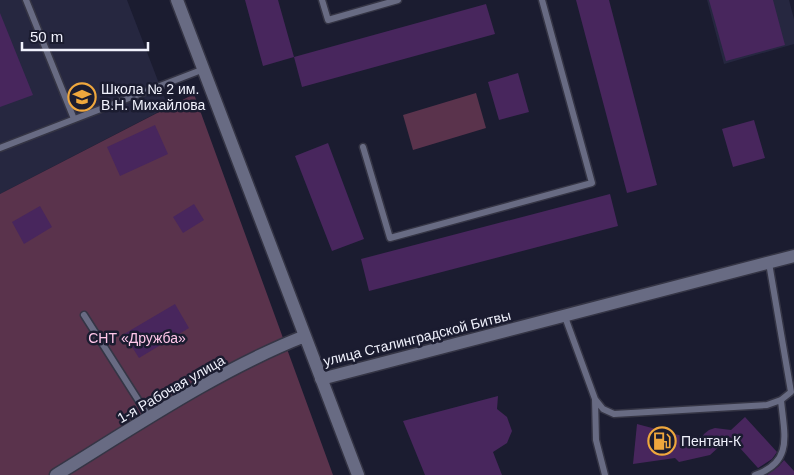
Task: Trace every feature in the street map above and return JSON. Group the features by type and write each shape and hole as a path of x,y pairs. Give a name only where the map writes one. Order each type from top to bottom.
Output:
{"street":[{"name":"улица Сталинградской Битвы","path":"177,0 321,379 794,256"},
{"name":"1-я Рабочая улица","path":"56,475 149,417 274,348 305,336"},
{"path":"321,379 358,475"}],"lane":[{"path":"26,0 74,119"},
{"path":"322,0 328,20 398,0"},
{"path":"363,147 390,238 592,183 542,0"},
{"path":"0,148 204,69"},
{"path":"565,317 595,399 603,409 614,414 767,405 781,400 791,392 769,263"},
{"path":"84,316 149,417"},
{"path":"595,399 596,440 605,475"},
{"path":"755,475 769,470 778,462 785,450 781,400"}],"shaded area":[{"name":"Школа № 2 им. В.Н. Михайлова","path":"0,0 127,0 168,107 0,194"},
{"path":"707,0 789,0 794,19 794,44 724,64"}],"green space":[{"path":"476,93 486,128 413,150 403,115"},
{"name":"СНТ «Дружба»","path":"194,94 333,475 0,475 0,194"}],"building":[{"path":"245,0 278,0 294,57 263,66"},
{"path":"576,0 609,0 657,185 627,193"},
{"path":"709,0 773,0 785,45 726,61"},
{"path":"486,4 495,34 302,87 294,57"},
{"path":"0,13 33,95 0,107"},
{"path":"518,73 529,112 499,120 488,82"},
{"path":"754,120 765,158 733,167 722,129"},
{"path":"155,125 168,154 120,176 107,147"},
{"path":"328,143 364,239 332,251 295,156"},
{"path":"610,194 618,226 369,291 361,259"},
{"path":"194,204 204,220 183,233 173,217"},
{"path":"40,206 52,227 24,244 12,222"},
{"path":"175,304 189,328 139,358 124,334"},
{"path":"498,396 497,409 507,417 512,431 507,443 493,452 502,475 425,475 403,421"},
{"name":"Пентан-К","path":"745,417 777,452 772,459 758,468 730,437 710,455 679,462 675,458 633,464 637,424 686,437 696,448 704,434 709,430 715,428 731,430"},
{"path":"784,460 794,471 794,475 767,475 779,466"}],"place":[{"name":"Школа № 2 им. В.Н. Михайлова","path":"82,97"},
{"name":"Пентан-К","path":"662,441"}]}
